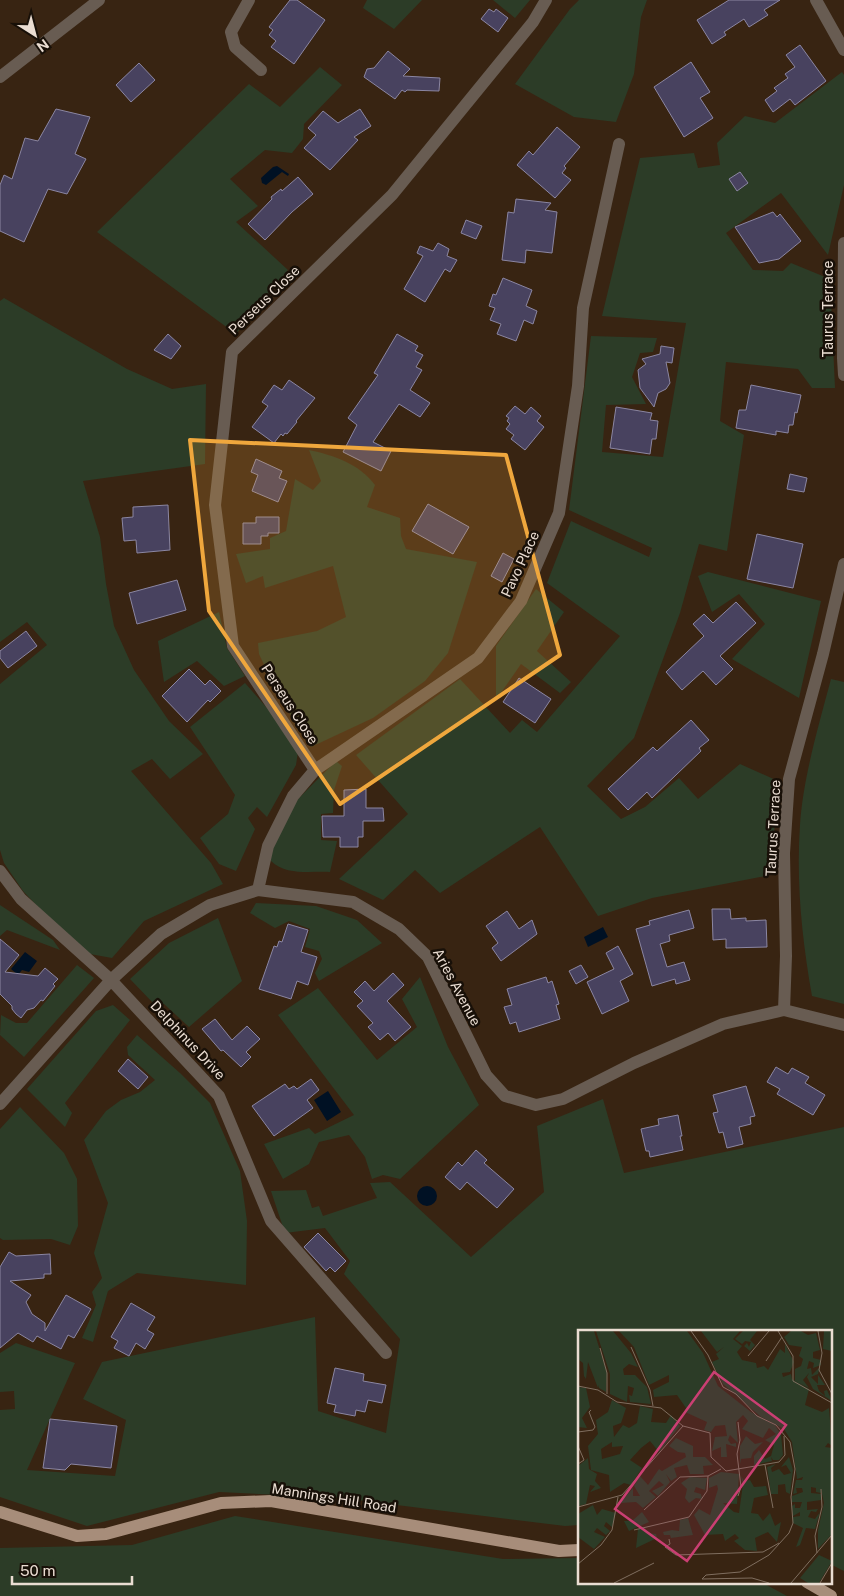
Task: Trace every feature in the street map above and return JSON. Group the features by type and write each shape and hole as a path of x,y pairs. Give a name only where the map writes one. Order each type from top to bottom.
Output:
{"main road":[{"name":"Mannings Hill Road","path":"0,1512 77,1536 106,1534 221,1504 271,1501 559,1551 578,1550"},
{"path":"810,1584 831,1596"}],"street":[{"path":"0,76 99,0"},
{"path":"248,0 231,32 235,47 261,70"},
{"name":"Perseus Close","path":"315,770 233,646 215,505 232,352 392,195 533,22 546,0"},
{"path":"816,0 844,50"},
{"name":"Pavo Place","path":"258,890 268,846 293,796 315,770 478,658 521,601 559,513 578,386 582,308 619,144"},
{"name":"Taurus Terrace","path":"844,243 842,358 844,375"},
{"name":"Taurus Terrace","path":"784,1010 786,956 784,854 789,779 844,564"},
{"name":"Delphinus Drive","path":"0,871 21,899 112,980 219,1096 271,1220 386,1353"},
{"name":"Aries Avenue","path":"0,1104 112,980 161,934 210,905 258,890 353,902 400,929 428,957 486,1075 505,1096 536,1105 563,1099 634,1063 723,1024 784,1010 844,1025"}],"highlighted area":[{"path":"190,440 506,455 560,655 340,804 209,611"}],"green space":[{"path":"367,0 422,0 394,29 363,8"},
{"path":"493,0 530,0 515,18"},
{"path":"579,0 647,0 641,17 634,74 616,122 574,117 515,84 570,9"},
{"path":"320,67 342,85 304,124 303,139 292,153 265,150 230,179 258,206 236,222 288,270 236,334 97,232 249,84 280,107"},
{"path":"842,72 844,75 844,185 828,255 781,193 726,233 753,270 783,271 791,263 830,279 835,388 812,388 798,369 726,362 720,421 744,435 727,551 699,544 680,613 634,738 587,786 621,819 645,807 679,778 698,799 740,764 778,781 771,875 652,898 598,916 540,827 440,893 415,870 383,900 339,879 408,814 356,755 460,679 510,733 522,720 537,732 620,636 547,583 571,521 649,557 652,548 569,510 591,336 657,338 653,352 640,353 632,377 646,404 606,405 602,452 663,457 686,323 602,316 640,158 694,153 698,168 720,165 717,143 745,116 775,123"},
{"path":"4,298 127,369 172,389 206,384 205,464 83,481 100,537 114,626 134,670 169,721 203,754 170,779 152,759 131,771 211,863 223,884 144,921 112,958 90,954 41,910 23,891 4,863 0,850 0,684 47,645 27,622 0,642 0,301"},
{"path":"309,450 354,466 369,478 375,485 367,507 400,518 401,536 406,549 477,562 448,653 425,681 373,718 311,747 279,697 259,654 258,643 317,631 346,617 333,566 265,588 263,576 246,583 236,554 270,549 270,538 286,531 295,479 313,490 321,481"},
{"path":"708,572 821,601 799,698 732,659 765,624 739,594 712,612 698,576"},
{"path":"536,589 564,612 537,651 571,682 560,693 521,664 496,700 496,646"},
{"path":"219,612 227,648 245,676 224,686 197,661 164,682 158,641"},
{"path":"831,679 844,682 844,1004 812,996 805,953 799,889 800,825 804,789"},
{"path":"245,683 274,716 298,752 296,765 267,817 257,807 248,818 255,829 236,871 219,864 200,838 228,814 235,795 190,727"},
{"path":"336,761 342,766 334,790 333,813 321,814 321,840 337,841 330,872 299,872 277,866 271,861 271,851 291,806"},
{"path":"256,903 316,906 357,920 382,943 319,981 315,973 322,959 319,951 305,947 310,929 289,921 275,928 250,913"},
{"path":"0,905 53,940 60,950 7,930 0,936"},
{"path":"218,918 242,981 189,1027 164,1004 154,1004 130,979 169,943"},
{"path":"77,965 94,978 24,1057 0,1035 1,1015 16,1023 27,1023"},
{"path":"420,977 448,1047 479,1105 400,1179 383,1175 372,1179 365,1157 349,1135 319,1142 309,1164 283,1179 264,1144 309,1128 315,1134 354,1115 278,1015 318,988 377,1060 417,1027 402,999"},
{"path":"113,1005 130,1020 65,1103 72,1113 65,1127 27,1089 96,1011"},
{"path":"137,1035 180,1073 210,1103 240,1171 247,1221 246,1285 137,1273 108,1291 93,1342 82,1338 96,1305 92,1292 102,1278 94,1253 108,1203 84,1140 106,1111 121,1100 140,1092 155,1080 128,1055 127,1047"},
{"path":"603,1099 624,1173 844,1127 844,1571 832,1565 832,1330 578,1330 578,1525 565,1526 341,1498 219,1492 87,1526 0,1497 0,1410 15,1409 14,1391 0,1392 0,1353 16,1343 75,1363 27,1470 115,1476 126,1420 83,1399 102,1362 315,1317 318,1411 386,1433 400,1339 344,1274 350,1261 325,1228 285,1233 271,1191 306,1190 312,1208 319,1206 323,1216 377,1198 370,1183 390,1182 471,1257 544,1192 537,1126"},
{"path":"20,1107 64,1153 77,1179 78,1226 70,1245 51,1239 3,1240 0,1238 0,1129"},
{"path":"235,1516 503,1559 578,1558 578,1584 765,1584 787,1596 0,1596 0,1548 132,1545"}],"water":[{"path":"277,166 289,174 288,176 282,172 266,185 262,183 261,178 273,167"},
{"path":"603,927 608,937 588,947 584,937"},
{"path":"25,952 37,961 29,972 22,970 18,975 11,969"},
{"path":"328,1091 341,1112 327,1121 314,1100"},
{"path":"427,1186 434,1189 437,1196 434,1203 427,1206 420,1203 417,1196 420,1189"}],"building":[{"path":"290,0 297,0 325,20 294,64 271,47 276,41 269,35 273,30 269,27"},
{"path":"729,0 780,0 764,10 768,15 749,27 744,19 724,32 726,35 712,44 697,20"},
{"path":"489,9 494,12 496,9 508,18 498,32 481,19"},
{"path":"800,45 826,81 795,105 790,99 773,112 765,100 777,91 774,88 788,78 785,74 795,67 786,55"},
{"path":"388,51 410,69 403,76 440,78 439,91 407,90 405,92 402,90 395,99 364,77 367,69 374,68"},
{"path":"691,62 710,92 700,98 713,118 684,137 654,87"},
{"path":"139,63 155,80 131,102 116,85"},
{"path":"56,109 90,117 75,154 86,159 67,194 48,189 24,242 0,231 0,185 4,175 12,179 25,138 38,141"},
{"path":"360,109 371,126 354,137 358,140 330,170 304,148 316,135 308,128 323,111 338,123"},
{"path":"557,127 580,147 564,166 566,168 562,173 571,180 555,198 517,165 529,151 533,155"},
{"path":"740,172 748,183 737,191 729,179"},
{"path":"298,177 313,194 292,212 265,240 248,224 272,199 271,197 281,189 282,191"},
{"path":"516,199 551,203 545,210 557,212 552,253 526,250 525,263 502,260 508,212 514,213"},
{"path":"773,212 777,217 780,214 801,241 779,259 759,263 735,227"},
{"path":"466,220 482,226 476,239 461,233"},
{"path":"438,243 449,249 447,256 457,260 450,272 445,269 425,302 404,289 423,256 417,253 420,246 433,251"},
{"path":"503,278 532,290 526,306 537,311 533,324 524,320 516,341 497,334 501,324 490,320 495,308 489,306 493,294 496,295"},
{"path":"168,334 181,346 171,359 154,350"},
{"path":"397,334 418,346 415,351 423,355 416,367 422,370 410,390 430,403 420,417 399,404 373,442 391,451 381,471 343,452 357,425 348,418 378,375 374,373"},
{"path":"661,346 674,348 672,363 666,362 670,383 666,389 658,393 654,407 640,388 638,370 646,364 642,359 660,354"},
{"path":"289,380 315,398 287,434 285,433 283,436 281,434 274,443 252,427 268,406 262,402 274,385 282,390"},
{"path":"751,385 801,395 793,425 789,425 788,433 776,431 776,435 736,428 739,410 746,410"},
{"path":"515,406 525,414 531,407 541,416 537,421 544,427 525,450 511,439 514,435 506,429 510,424 507,421 509,418 506,416"},
{"path":"616,407 652,413 650,420 658,421 656,439 652,439 650,454 610,448"},
{"path":"256,459 282,471 279,478 287,481 278,502 252,491 258,475 251,472"},
{"path":"790,474 807,478 804,492 787,489"},
{"path":"428,504 469,527 453,554 412,531"},
{"path":"168,505 170,550 137,553 136,540 124,541 122,518 133,517 133,507"},
{"path":"256,517 279,517 279,533 268,533 268,536 261,536 261,544 243,544 243,523 256,523"},
{"path":"757,534 803,544 793,588 747,579"},
{"path":"503,553 514,559 502,582 491,576"},
{"path":"177,580 186,610 137,624 129,593"},
{"path":"736,602 756,623 720,656 733,669 716,685 703,671 682,690 666,672 704,636 693,624 704,614 713,623"},
{"path":"26,631 37,646 8,668 0,658 0,651"},
{"path":"189,669 205,685 210,680 221,691 210,702 208,700 187,722 162,696"},
{"path":"519,678 551,699 535,723 503,702"},
{"path":"691,720 709,740 699,748 701,751 652,798 647,792 628,810 608,789 653,747 657,751"},
{"path":"366,789 366,808 383,808 384,821 363,821 363,837 358,837 358,847 340,847 340,837 323,837 322,816 344,816 344,790"},
{"path":"712,909 730,909 731,919 746,918 746,921 766,920 767,947 726,948 726,939 713,940"},
{"path":"689,910 694,928 669,935 670,941 660,944 667,967 684,962 690,980 676,984 675,979 652,986 636,929 650,925 649,921"},
{"path":"507,911 519,929 532,920 537,934 501,961 492,948 498,943 486,926"},
{"path":"288,924 308,930 301,952 317,957 308,985 297,981 291,999 259,989 274,946 277,947 279,941 282,942"},
{"path":"0,939 19,955 5,972 38,976 45,968 58,979 43,1001 41,1000 34,1008 27,1010 21,1018 0,994"},
{"path":"618,946 633,974 620,981 629,1001 602,1014 587,982 614,969 606,953"},
{"path":"581,965 588,977 576,984 569,971"},
{"path":"393,973 404,985 387,1001 411,1027 395,1041 388,1033 380,1040 368,1027 373,1023 357,1006 363,1001 354,992 365,981 374,991"},
{"path":"546,977 548,983 552,981 559,1004 556,1005 560,1019 519,1032 516,1022 510,1024 504,1007 512,1005 507,989"},
{"path":"215,1019 232,1040 247,1026 260,1039 246,1052 251,1057 241,1067 223,1050 221,1051 202,1029"},
{"path":"128,1059 148,1077 138,1089 118,1071"},
{"path":"776,1067 788,1074 792,1068 809,1077 805,1083 825,1095 813,1115 777,1094 780,1089 767,1082"},
{"path":"311,1079 319,1090 307,1100 313,1108 274,1136 252,1106 285,1084 289,1089 294,1086 297,1089"},
{"path":"746,1086 755,1116 750,1117 751,1124 739,1127 743,1144 727,1148 723,1132 719,1133 713,1113 718,1112 713,1095"},
{"path":"678,1115 683,1150 650,1157 649,1151 646,1151 641,1129 659,1125 658,1119"},
{"path":"476,1150 487,1160 484,1163 514,1189 497,1208 467,1182 460,1190 445,1177 458,1162 462,1166"},
{"path":"318,1233 346,1261 335,1272 330,1267 326,1271 304,1247"},
{"path":"9,1252 16,1256 50,1254 51,1274 44,1274 44,1278 10,1281 31,1295 26,1302 32,1314 45,1323 45,1331 66,1295 91,1309 74,1338 68,1335 61,1349 37,1336 33,1342 18,1333 0,1348 0,1267"},
{"path":"131,1303 155,1317 147,1330 154,1334 145,1349 136,1343 129,1356 114,1348 118,1341 111,1337"},
{"path":"335,1368 364,1374 363,1381 386,1385 382,1403 368,1400 365,1412 356,1410 355,1416 334,1412 336,1405 327,1403"},
{"path":"50,1419 117,1426 111,1468 71,1464 65,1470 43,1468"}]}
